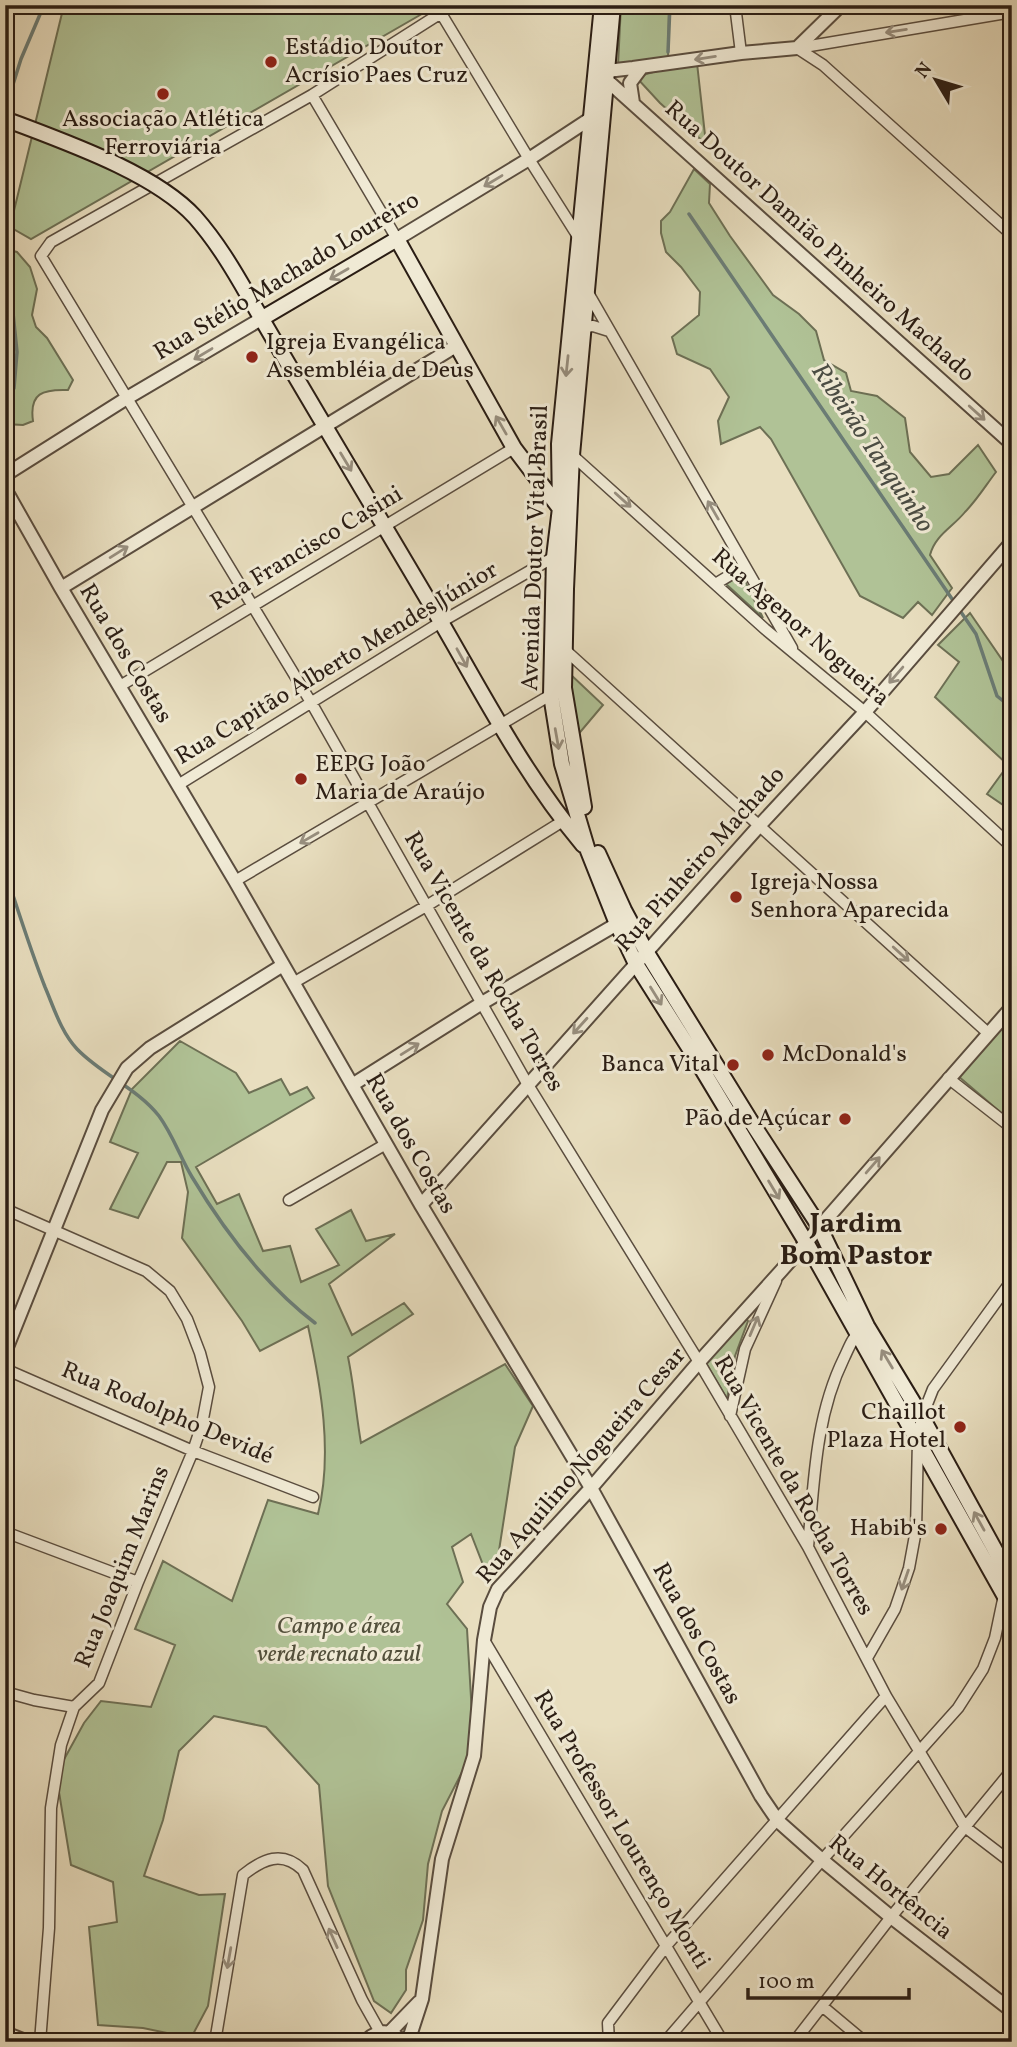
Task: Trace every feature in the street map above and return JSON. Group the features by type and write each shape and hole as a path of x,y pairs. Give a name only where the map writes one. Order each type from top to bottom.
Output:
{"main road":[{"name":"Avenida Doutor Vital Brasil","path":"601,78 602,5"},
{"name":"Avenida Doutor Vital Brasil","path":"613,5 578,237 578,328 565,650 558,691 584,811 624,910 647,953 709,1056 819,1226 861,1330 1008,1603"},
{"name":"Avenida Doutor Vital Brasil","path":"597,114 587,290 559,444 560,508 554,557 552,639 562,764 588,851 636,964 861,1330 922,1417 1012,1581"},
{"path":"5,119 108,160 167,194 193,215 221,249 500,726 563,821 588,851"},
{"name":"Rua Stélio Machado Loureiro","path":"261,319 397,239"},
{"path":"397,239 514,448 569,520"}],"street":[{"path":"734,5 741,53"},
{"path":"797,48 841,5"},
{"path":"439,9 590,254"},
{"name":"Rua Vicente da Rocha Torres","path":"439,9 312,95 51,242 41,256 312,704 528,1085 699,1362 808,1547 886,1696 965,1827 1012,1863"},
{"path":"601,78 642,66 797,48 1012,12"},
{"path":"797,48 823,65 1012,235"},
{"path":"633,103 630,83 642,66"},
{"name":"Rua Doutor Damião Pinheiro Machado","path":"601,78 633,103 1012,444"},
{"path":"312,95 397,239"},
{"name":"Rua Stélio Machado Loureiro","path":"397,239 529,159 597,114"},
{"path":"587,290 796,654"},
{"name":"Rua Stélio Machado Loureiro","path":"5,475 127,398 261,319"},
{"path":"578,328 609,331"},
{"path":"61,588 456,346"},
{"name":"Rua Agenor Nogueira","path":"559,444 765,629 865,712 1012,847"},
{"name":"Rua Francisco Casini","path":"120,686 514,448"},
{"name":"Rua dos Costas","path":"5,489 421,1205 591,1488 761,1796 778,1821"},
{"name":"Rua Pinheiro Machado","path":"421,1205 759,826 865,712 1012,542"},
{"name":"Rua Capitão Alberto Mendes Júnior","path":"178,785 441,622 554,557"},
{"path":"716,583 745,566"},
{"path":"765,629 771,611"},
{"path":"552,639 988,1033"},
{"path":"235,881 558,691"},
{"path":"293,983 428,905 563,821"},
{"path":"352,1086 482,1003 617,923"},
{"path":"5,1352 102,1110 127,1068 150,1048 283,965"},
{"name":"Rua Aquilino Nogueira Cesar","path":"408,2042 422,1999 442,1859 474,1756 484,1640 490,1607 498,1589 591,1488 1012,1007"},
{"path":"948,1078 1012,1128"},
{"path":"289,1200 386,1144"},
{"name":"Rua Joaquim Marins","path":"5,1209 146,1271 170,1291 187,1319 209,1387 202,1424 193,1451 99,1684 75,1707 67,1722 61,1745 51,1808 49,1928 40,2042"},
{"path":"730,1416 751,1333 781,1271"},
{"path":"867,1658 895,1609 909,1568 916,1530 918,1440 922,1417 933,1390 1012,1279"},
{"path":"808,1547 814,1472 829,1391 861,1330"},
{"name":"Rua Rodolpho Devidé","path":"5,1368 193,1451 313,1497"},
{"path":"665,2042 973,1688 1008,1603 1005,1567 1012,1522"},
{"path":"5,1532 138,1582"},
{"name":"Rua Professor Lourenço Monti","path":"484,1640 723,2042"},
{"path":"5,1692 75,1707"},
{"path":"609,2042 608,2023 666,1945 886,1696"},
{"path":"794,2042 891,1917 1012,1770"},
{"name":"Rua Hortência","path":"778,1821 891,1917 1012,2011"},
{"path":"215,2042 243,1875 259,1862 274,1858 293,1861 303,1870 362,2000 385,2032 402,2042"},
{"path":"363,2041 385,2032 422,1999"},
{"path":"822,2006 865,2042"},
{"path":"5,2033 28,2042"}],"green space":[{"name":"Associação Atlética Ferroviária","path":"64,5 423,5 427,11 31,239 10,227"},
{"path":"621,5 669,5 668,61 618,65"},
{"path":"697,63 706,144 660,103 636,77"},
{"path":"694,169 710,184 709,203 773,295 799,314 816,331 824,360 846,373 851,391 877,396 905,418 910,452 931,477 949,474 978,445 996,472 974,503 932,548 930,555 952,588 932,615 918,602 903,618 860,596 771,439 760,427 721,444 718,421 729,397 710,369 677,354 672,337 699,315 700,292 666,252 661,233 661,221 670,212"},
{"path":"5,249 17,252 30,267 37,289 32,315 36,327 47,338 73,380 68,390 51,390 40,395 33,404 33,421 23,425 5,424"},
{"path":"742,575 763,618 726,584"},
{"path":"970,613 1005,664 1012,669 1012,811 987,794 1008,765 935,697 959,662 938,645"},
{"path":"569,673 603,705 576,737"},
{"path":"1012,1017 1012,1122 958,1076"},
{"name":"Campo e área verde recnato azul","path":"180,1041 236,1073 249,1093 281,1079 290,1095 307,1087 314,1098 196,1167 217,1204 239,1194 263,1251 290,1246 301,1282 339,1265 316,1229 351,1210 366,1241 395,1234 329,1284 352,1335 404,1303 413,1314 348,1357 361,1443 505,1364 533,1406 515,1447 496,1570 487,1575 471,1534 452,1547 463,1582 447,1604 467,1629 474,1749 442,1811 428,1864 423,1920 406,1970 406,1990 391,2013 374,2001 328,1886 319,1785 266,1727 214,1716 179,1751 163,1820 144,1876 199,1895 225,1894 208,2006 191,2038 143,2028 98,2025 89,1927 117,1922 113,1882 71,1865 56,1774 84,1723 101,1701 151,1707 175,1645 135,1629 163,1561 232,1601 268,1500 318,1514 325,1467 325,1444 321,1396 308,1326 260,1351 242,1321 182,1238 188,1192 181,1162 167,1162 138,1218 110,1209 138,1153 110,1142 132,1089"},
{"path":"745,1316 748,1321 735,1356 727,1399 706,1363"}],"waterway":[{"path":"5,110 21,59 44,5"},
{"name":"Ribeirão Tanquinho","path":"668,52 670,5"},
{"name":"Ribeirão Tanquinho","path":"689,214 976,634 997,696 1012,708"},
{"path":"5,261 9,274 17,352 14,388 5,403"},
{"path":"5,871 45,987 58,1020 71,1042 97,1066 140,1097 159,1116 192,1177 232,1237 262,1274 315,1323"}],"place":[{"name":"Estádio Doutor Acrísio Paes Cruz","path":"271,62"},
{"name":"Associação Atlética Ferroviária","path":"163,94"},
{"name":"Igreja Evangélica Assembléia de Deus","path":"252,357"},
{"name":"EEPG João Maria de Araújo","path":"301,779"},
{"name":"Igreja Nossa Senhora Aparecida","path":"736,897"},
{"name":"McDonald's","path":"768,1055"},
{"name":"Banca Vital","path":"733,1065"},
{"name":"Pão de Açúcar","path":"845,1119"},
{"name":"Chaillot Plaza Hotel","path":"960,1427"},
{"name":"Habib's","path":"941,1529"}],"district":[{"name":"Jardim Bom Pastor","path":"856,1240"}]}
